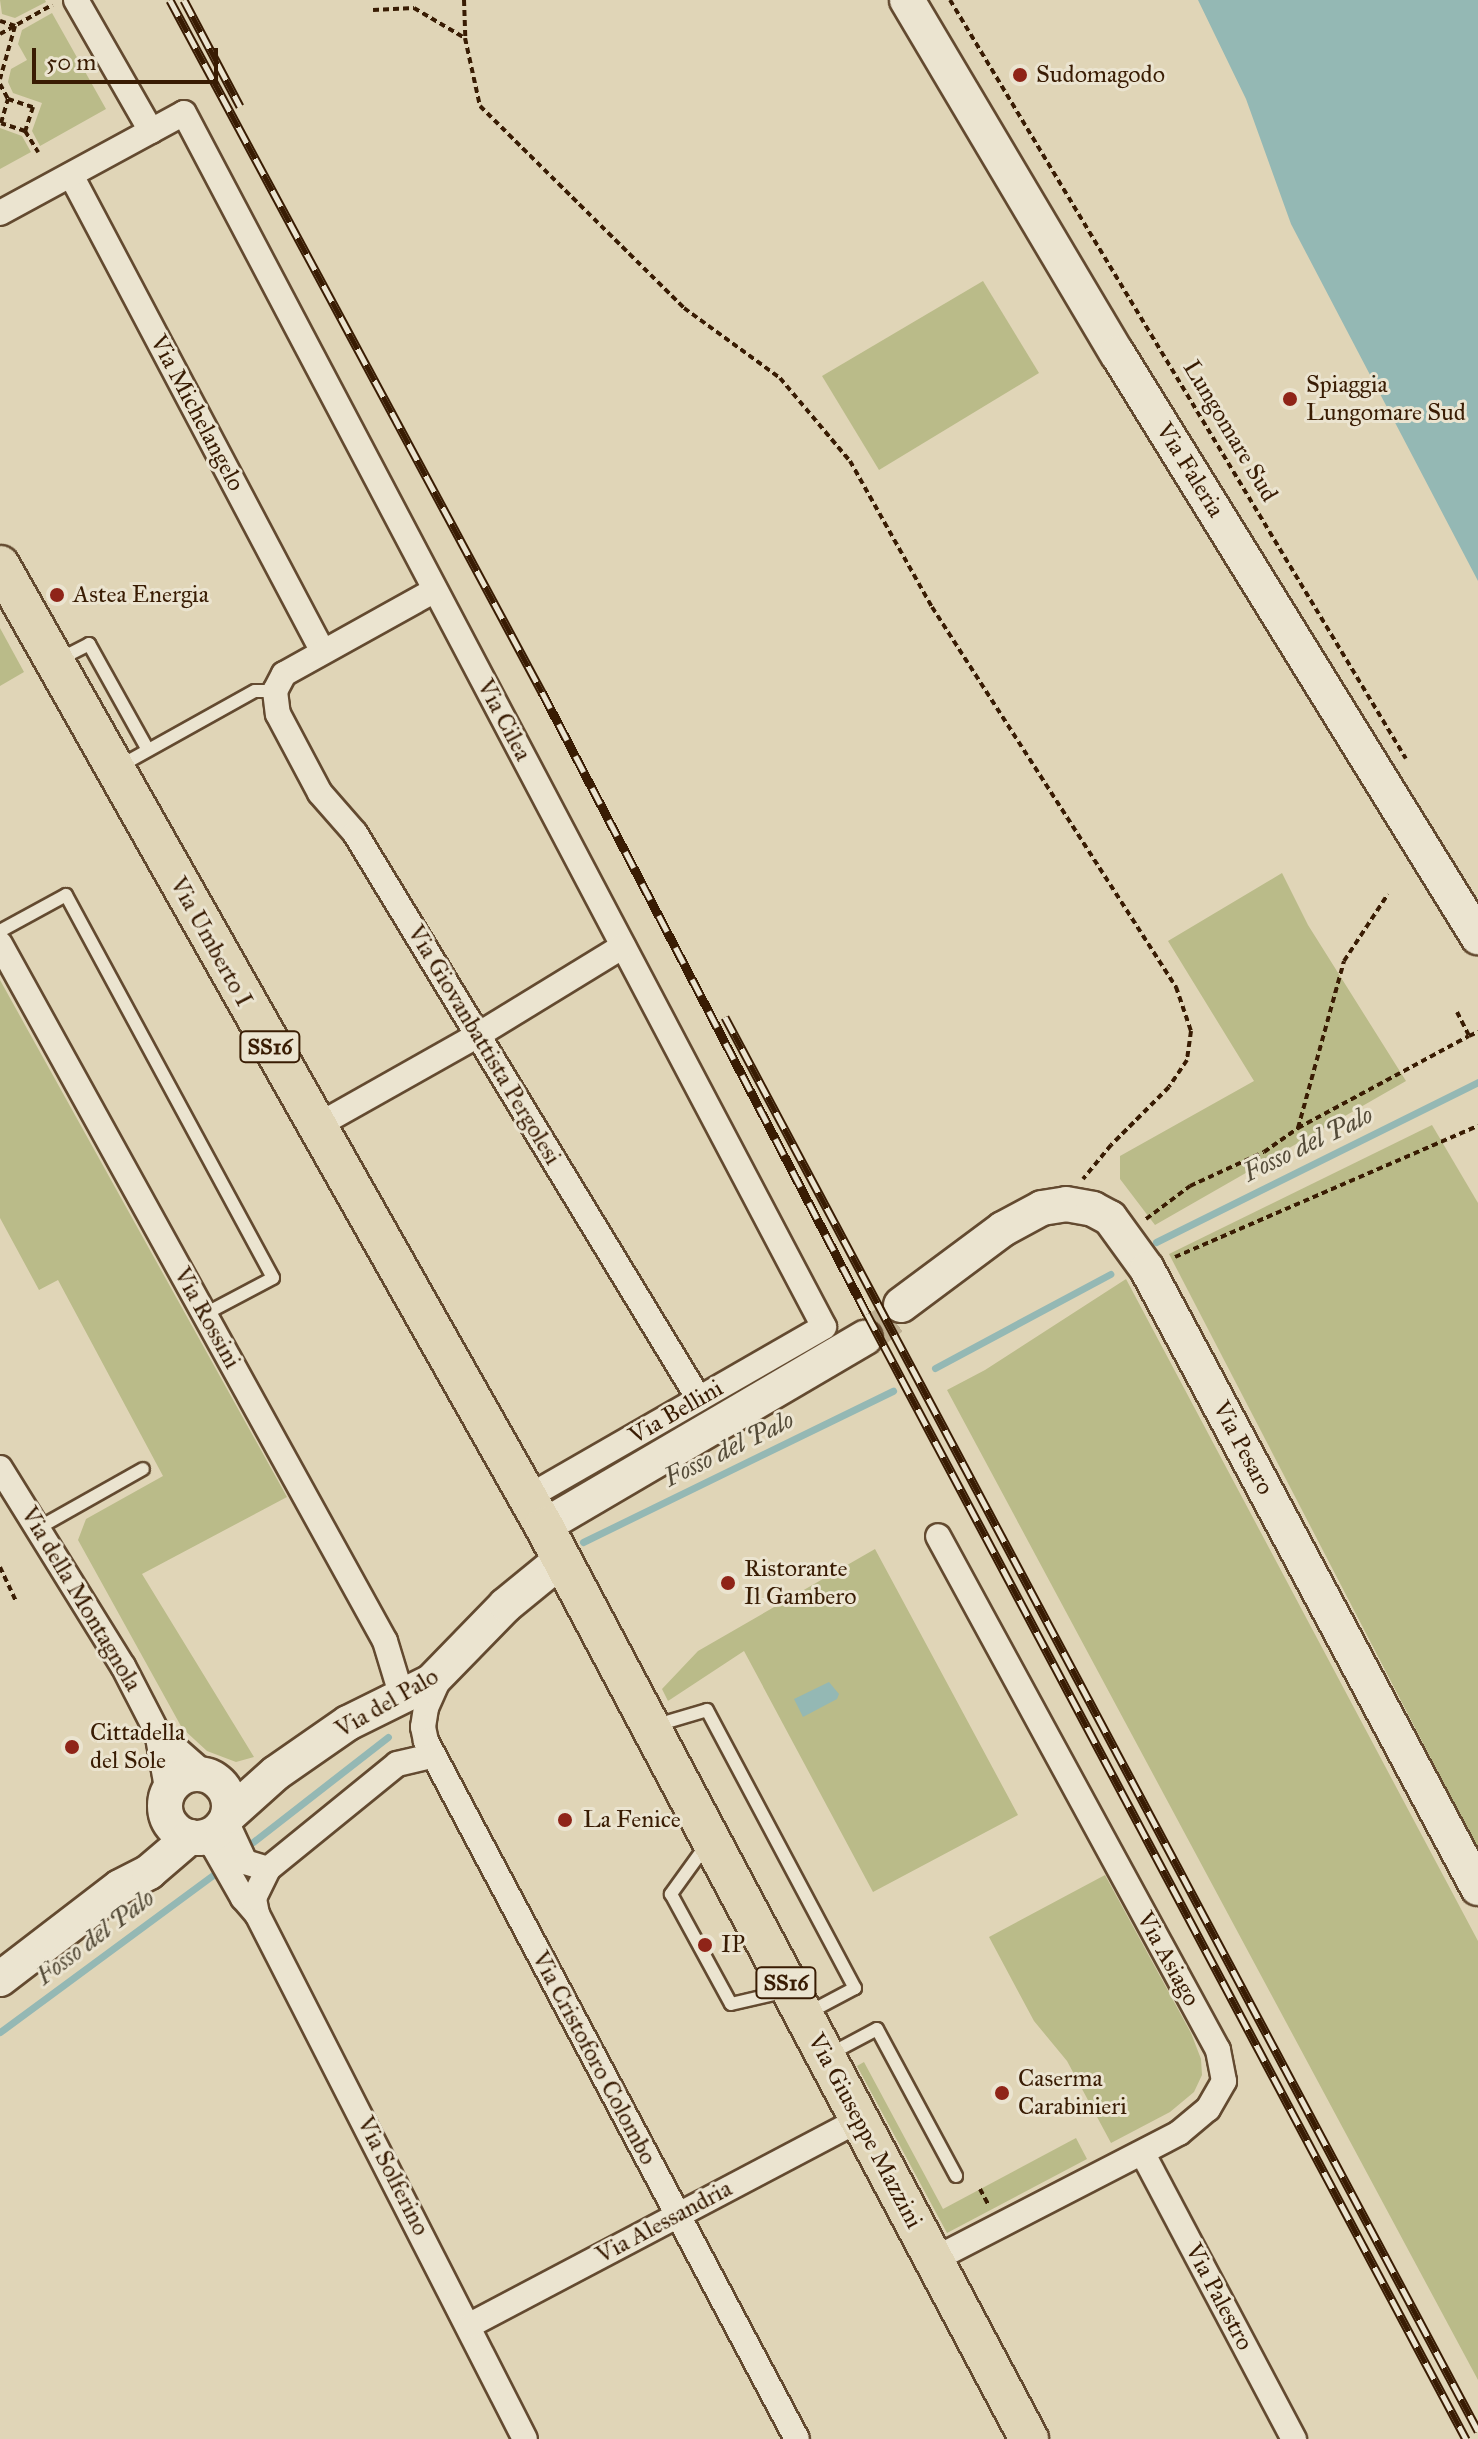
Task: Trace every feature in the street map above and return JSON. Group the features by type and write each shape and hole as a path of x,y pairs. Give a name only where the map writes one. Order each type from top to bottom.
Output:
{"main road":[{"name":"Via Umberto I","path":"0,565 535,1512"},
{"name":"Via Giuseppe Mazzini","path":"535,1512 1026,2438"}],"street":[{"path":"0,213 151,131 76,0"},
{"name":"Via Faleria","path":"907,0 1125,366 1478,937"},
{"name":"Via Cilea","path":"151,131 184,113 824,1327"},
{"name":"Via Michelangelo","path":"71,175 323,652"},
{"path":"275,691 284,674 435,590"},
{"name":"Via Giovanbattista Pergolesi","path":"275,691 278,714 320,793 355,833 699,1399"},
{"name":"Via Rossini","path":"0,944 385,1641 402,1697"},
{"path":"315,1127 478,1035 623,946"},
{"path":"905,1305 1020,1218 1066,1204"},
{"name":"Via Pesaro","path":"1066,1204 1093,1209 1110,1218 1124,1233 1147,1269 1478,1888"},
{"name":"Via Bellini","path":"535,1512 699,1399 824,1327"},
{"path":"535,1512 860,1339"},
{"name":"Via della Montagnola","path":"0,1468 40,1527 123,1666 157,1732 196,1820"},
{"name":"Via Asiago","path":"933,2260 1179,2133 1217,2097 1224,2081 1218,2050 938,1536"},
{"name":"Via del Palo","path":"0,1979 120,1887 149,1872 196,1820 276,1773 348,1723 402,1697 441,1673 506,1605 561,1560"},
{"name":"Via Cristoforo Colombo","path":"441,1673 426,1708 423,1727 433,1756 797,2439"},
{"name":"Via della Montagnola","path":"157,1732 210,1777"},
{"path":"257,1914 254,1898 268,1869 397,1764 407,1759 433,1756"},
{"name":"Via del Palo","path":"196,1820 183,1777 243,1782 276,1773"},
{"path":"210,1777 228,1795 196,1820 245,1862 268,1869"},
{"name":"Via Solferino","path":"196,1820 243,1898 257,1914 470,2325 525,2439"},
{"name":"Via Alessandria","path":"470,2325 859,2120"},
{"name":"Via Palestro","path":"1143,2154 1294,2439"}],"lane":[{"path":"54,663 89,644 148,750"},
{"path":"113,769 255,691 275,691"},
{"path":"0,931 66,895 273,1278 205,1314"},
{"path":"40,1527 143,1469"},
{"path":"650,1727 707,1710 855,1988 797,2003 731,2004 671,1894 710,1840"},
{"path":"825,2056 877,2029 956,2176"}],"path":[{"path":"464,0 465,38 480,106 684,308 780,378 850,461 932,607 1176,987 1191,1031 1187,1060 1169,1087 1111,1145 1066,1204"},
{"name":"Lungomare Sud","path":"950,0 1412,770"},
{"path":"0,34 52,5"},
{"path":"373,10 414,8 465,38"},
{"path":"0,21 15,26"},
{"path":"15,26 0,82 8,99 1,123 25,131 38,152"},
{"path":"8,99 33,107 25,131"},
{"path":"1298,1128 1344,961 1388,894"},
{"path":"1457,1012 1469,1036"},
{"path":"1124,1233 1179,1192 1264,1152 1298,1128 1478,1032"},
{"path":"1147,1269 1478,1126"},
{"path":"0,1567 16,1602"},
{"path":"980,2189 984,2197"}],"green space":[{"path":"0,0 46,2 15,18 2,14"},
{"path":"52,13 106,109 40,146 32,131 42,103 13,93 8,82 11,69 27,60 18,44 22,30"},
{"path":"0,128 22,136 31,152 0,169"},
{"path":"983,281 1039,373 879,470 822,376"},
{"path":"0,628 24,672 0,686"},
{"path":"1282,873 1308,925 1406,1081 1155,1225 1120,1179 1120,1156 1254,1081 1168,941"},
{"path":"0,980 287,1497 142,1574 254,1757 236,1762 207,1751 182,1728 78,1540 86,1519 163,1476 58,1280 39,1290 0,1218"},
{"path":"1432,1125 1478,1203 1478,1849 1169,1254"},
{"path":"1126,1279 1478,1941 1478,2380 947,1390 985,1370"},
{"path":"875,1549 1018,1815 873,1892 744,1651 668,1701 662,1689 698,1651"},
{"path":"1105,1875 1191,2033 1201,2059 1202,2075 1194,2092 1170,2112 1111,2143 1067,2061 1034,2021 989,1937"},
{"path":"864,2062 943,2209 1076,2138 1087,2159 947,2233 857,2066"}],"water":[{"path":"1198,0 1478,0 1478,581 1291,224 1246,99"},
{"path":"829,1682 839,1694 837,1699 803,1717 794,1699"}],"waterway":[{"name":"Fosso del Palo","path":"1156,1242 1478,1082"},
{"name":"Fosso del Palo","path":"935,1368 1110,1274"},
{"name":"Fosso del Palo","path":"583,1542 893,1391"},
{"name":"Fosso del Palo","path":"253,1842 388,1737"},
{"name":"Fosso del Palo","path":"0,2032 213,1875"}],"tunnel":[{"path":"865,1338 903,1310"}],"railway":[{"path":"170,0 542,692 867,1314 1466,2439"},
{"path":"184,0 240,106"},
{"path":"725,1017 1478,2431"}],"place":[{"name":"Sudomagodo","path":"1020,75"},
{"name":"Spiaggia Lungomare Sud","path":"1290,399"},
{"name":"Astea Energia","path":"57,595"},
{"name":"Ristorante Il Gambero","path":"728,1583"},
{"name":"Cittadella del Sole","path":"72,1747"},
{"name":"La Fenice","path":"565,1820"},
{"name":"IP","path":"705,1945"},
{"name":"Caserma Carabinieri","path":"1002,2093"}]}
